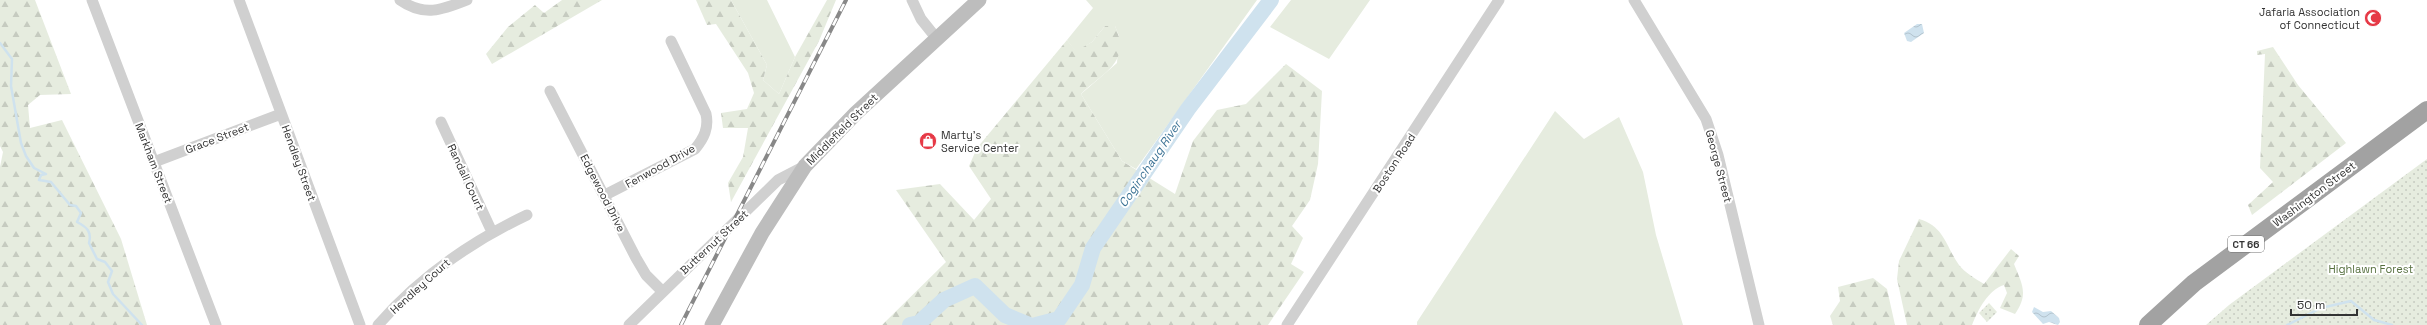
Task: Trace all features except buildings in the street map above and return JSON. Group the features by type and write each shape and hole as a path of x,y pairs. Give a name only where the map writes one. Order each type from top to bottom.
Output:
{"highway":[{"name":"Washington Street","path":"2148,325 2194,283 2427,110"}],"main road":[{"name":"Middlefield Street","path":"712,325 762,233 805,166 856,113 979,0"}],"street":[{"name":"Markham Street","path":"92,0 216,325"},
{"name":"Hendley Street","path":"239,0 360,325"},
{"path":"400,0 408,6 426,10 443,10 467,0"},
{"path":"912,0 921,19 937,39"},
{"name":"Boston Road","path":"1287,325 1499,0"},
{"name":"George Street","path":"1634,0 1706,118 1718,155 1759,325"},
{"name":"Fenwood Drive","path":"605,195 694,149 703,139 708,124 706,114 671,41"},
{"name":"Edgewood Drive","path":"550,91 605,195 636,258 646,275 662,291"},
{"name":"Grace Street","path":"154,162 281,114"},
{"name":"Randall Court","path":"441,122 492,232"},
{"name":"Butternut Street","path":"629,325 662,291 778,180 805,166"},
{"name":"Hendley Court","path":"378,325 430,275 461,251 492,232 527,215"}],"green space":[{"path":"0,0 35,0 71,94 40,95 28,105 30,128 62,120 121,239 147,325 0,325 0,167 3,152 0,146"},
{"path":"562,0 602,0 492,64 486,54 508,27 535,5 544,13"},
{"path":"696,0 731,0 767,65 763,80 779,94 795,57 827,0 836,0 819,41 731,202 728,183 743,157 748,128 723,128 721,113 747,109 754,93 748,73 716,24 707,25"},
{"path":"731,0 767,0 795,57 779,94 763,80 767,65"},
{"path":"1086,0 1257,0 1136,169 1122,161 1081,94 1117,63 1119,36 1115,26 1105,26 1092,42 1076,52 1067,40 1093,8"},
{"path":"1291,0 1370,0 1329,59 1270,27"},
{"path":"1105,26 1115,26 1120,49 1118,58 1106,73 1081,94 1122,161 1175,194 1193,141 1217,110 1246,104 1286,64 1322,91 1318,164 1310,200 1292,226 1303,238 1291,264 1304,272 1268,325 882,325 946,262 896,190 940,184 974,220 991,199 969,166 977,148 1067,40 1076,51 1092,42"},
{"path":"2273,47 2298,85 2346,143 2252,215 2248,205 2273,182 2260,168 2265,54 2257,55 2257,51"},
{"path":"1555,111 1584,139 1619,117 1643,172 1656,235 1683,325 1417,325 1417,322"},
{"name":"Highlawn Forest","path":"2427,159 2427,325 2206,325 2229,305"},
{"path":"1919,219 1928,222 1939,232 1961,268 1984,284 2011,249 2019,256 2014,264 2022,283 2023,295 2022,301 2015,314 2000,308 2007,293 2004,285 1993,291 1984,301 1972,325 1907,325 1897,279 1899,261"},
{"path":"1873,278 1887,289 1895,325 1833,325 1830,316 1840,301 1838,287"},
{"path":"1989,303 1997,312 1987,322 1979,313"}],"water":[{"path":"1917,24 1922,24 1924,33 1911,42 1907,41 1904,33"},
{"path":"2034,307 2043,312 2051,311 2059,318 2060,322 2058,325 2049,322 2043,324 2032,312"}],"waterway":[{"name":"Coginchaug River","path":"1036,325 1059,319 1082,285 1093,248 1188,109 1271,0"},
{"path":"0,43 12,59 11,86 21,143 26,156 34,168 46,174 41,175 39,180 51,182 70,205 76,206 81,213 77,222 88,230 90,236 89,243 97,259 105,262 112,271 108,282 113,294 142,325"},
{"name":"Coginchaug River","path":"910,325 919,323 944,300 975,286 1005,315 1029,325"},
{"path":"2287,325 2321,308 2351,301 2374,320 2392,325"}],"railway":[{"path":"681,325 846,0"}],"place":[{"name":"Jafaria Association of Connecticut","path":"2373,18"},
{"name":"Marty's Service Center","path":"928,141"}]}
